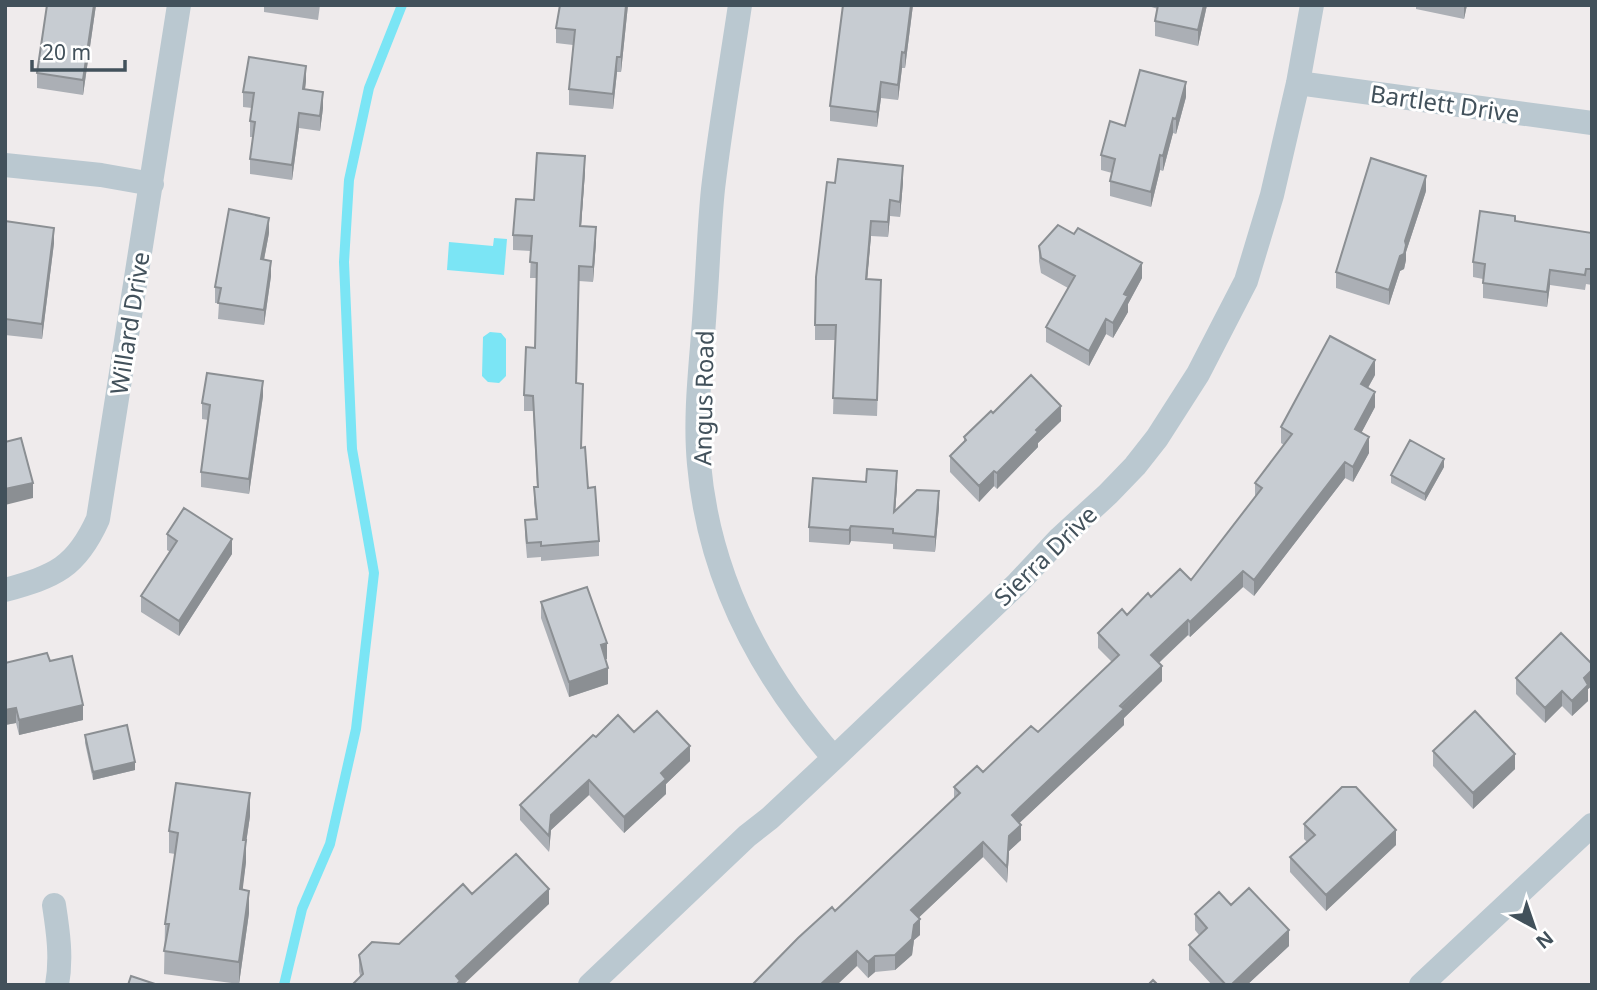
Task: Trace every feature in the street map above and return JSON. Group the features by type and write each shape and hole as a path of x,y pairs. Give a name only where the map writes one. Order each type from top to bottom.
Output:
{"street":[{"name":"Willard Drive","path":"5,590 53,575 61,569 87,544 98,519 178,5"},
{"name":"Angus Road","path":"740,5 713,188 698,417 699,465 710,534 741,622 775,683 803,723 834,758"},
{"name":"Sierra Drive","path":"590,985 747,836 834,758 1108,494 1157,438 1198,374 1246,281 1272,195 1298,83 1312,5"},
{"name":"Bartlett Drive","path":"1298,83 1592,123"},
{"path":"5,165 152,184"},
{"path":"1421,985 1592,824"},
{"path":"54,905 59,933 60,969 57,985"}],"water":[{"path":"494,238 507,239 504,275 447,270 449,242 493,246"},
{"path":"490,332 501,333 506,339 506,376 499,383 488,382 482,376 483,337"}],"building":[{"path":"47,5 94,5 83,80 37,73"},
{"path":"560,5 626,5 621,57 617,57 613,94 569,89 575,30 556,28"},
{"path":"843,5 911,5 898,85 881,82 877,112 830,106"},
{"path":"1158,5 1204,5 1198,30 1155,21"},
{"path":"249,57 306,66 303,89 323,92 320,116 299,113 292,165 250,159 255,122 250,121 254,93 243,92"},
{"path":"1140,70 1186,82 1163,156 1160,155 1151,192 1110,181 1115,159 1101,155 1110,121 1125,126"},
{"path":"537,153 585,156 580,226 596,227 593,267 579,266 576,383 583,384 581,448 585,447 588,488 595,487 599,541 541,546 541,542 527,543 525,520 537,519 533,396 524,395 526,347 535,348 537,263 530,262 532,236 513,235 516,199 534,200"},
{"path":"1371,158 1426,176 1405,241 1404,254 1400,256 1389,290 1336,272"},
{"path":"838,159 903,166 900,202 890,200 888,222 871,221 866,279 881,280 877,400 833,398 836,325 815,325 816,277 827,182 835,183"},
{"path":"229,209 269,218 261,259 271,261 264,310 218,303 221,288 215,287"},
{"path":"1480,211 1515,216 1515,221 1592,233 1592,269 1586,269 1585,275 1550,270 1547,292 1483,283 1485,264 1473,262"},
{"path":"5,221 54,228 42,324 5,319"},
{"path":"1058,225 1074,234 1078,228 1142,263 1124,294 1128,296 1113,323 1106,319 1089,351 1046,327 1075,276 1041,258 1039,246"},
{"path":"1330,336 1375,360 1361,384 1375,392 1355,429 1369,437 1353,467 1345,462 1254,580 1243,571 1151,655 1162,666 1120,706 1124,709 1012,815 1021,825 1009,836 1007,867 983,842 911,910 920,919 914,925 912,939 895,955 875,956 868,962 857,951 820,985 754,985 798,938 832,907 835,911 960,793 954,787 977,766 983,772 1031,726 1038,732 1119,655 1098,633 1122,609 1127,615 1148,593 1151,597 1180,569 1191,580 1262,488 1255,483 1292,434 1281,427"},
{"path":"207,373 263,381 249,479 201,472 210,405 202,403"},
{"path":"1031,375 1061,406 997,473 994,471 979,486 950,456 966,440 964,437"},
{"path":"21,438 33,483 5,489 5,442"},
{"path":"1410,440 1444,459 1425,494 1391,475"},
{"path":"867,469 897,471 894,512 917,490 939,491 935,537 893,533 893,529 809,527 813,478 866,482"},
{"path":"184,508 232,539 179,621 141,596 177,541 167,534"},
{"path":"587,587 607,643 601,645 608,668 569,682 541,602"},
{"path":"1561,633 1592,664 1592,670 1584,678 1588,685 1572,701 1562,691 1545,708 1516,678"},
{"path":"47,653 50,661 72,656 83,705 19,720 16,708 5,710 5,663"},
{"path":"657,711 690,746 661,773 666,779 624,817 589,780 551,815 549,836 520,805 593,735 596,737 618,715 634,732"},
{"path":"1475,711 1515,754 1473,793 1433,751"},
{"path":"127,725 135,762 93,772 85,735"},
{"path":"176,783 250,793 240,889 249,891 239,962 164,951 169,924 165,924 178,833 169,831"},
{"path":"1342,787 1356,787 1396,830 1326,895 1290,857 1315,835 1304,824"},
{"path":"516,854 549,889 456,976 460,981 456,985 352,985 363,974 359,955 372,942 399,944 463,884 472,894"},
{"path":"1249,888 1289,930 1231,985 1226,985 1189,945 1207,928 1195,914 1219,892 1231,905"},
{"path":"131,976 158,985 128,985"}],"waterway":[{"path":"284,985 302,909 330,844 356,729 374,573 352,449 344,262 349,180 369,88 402,5"}]}
